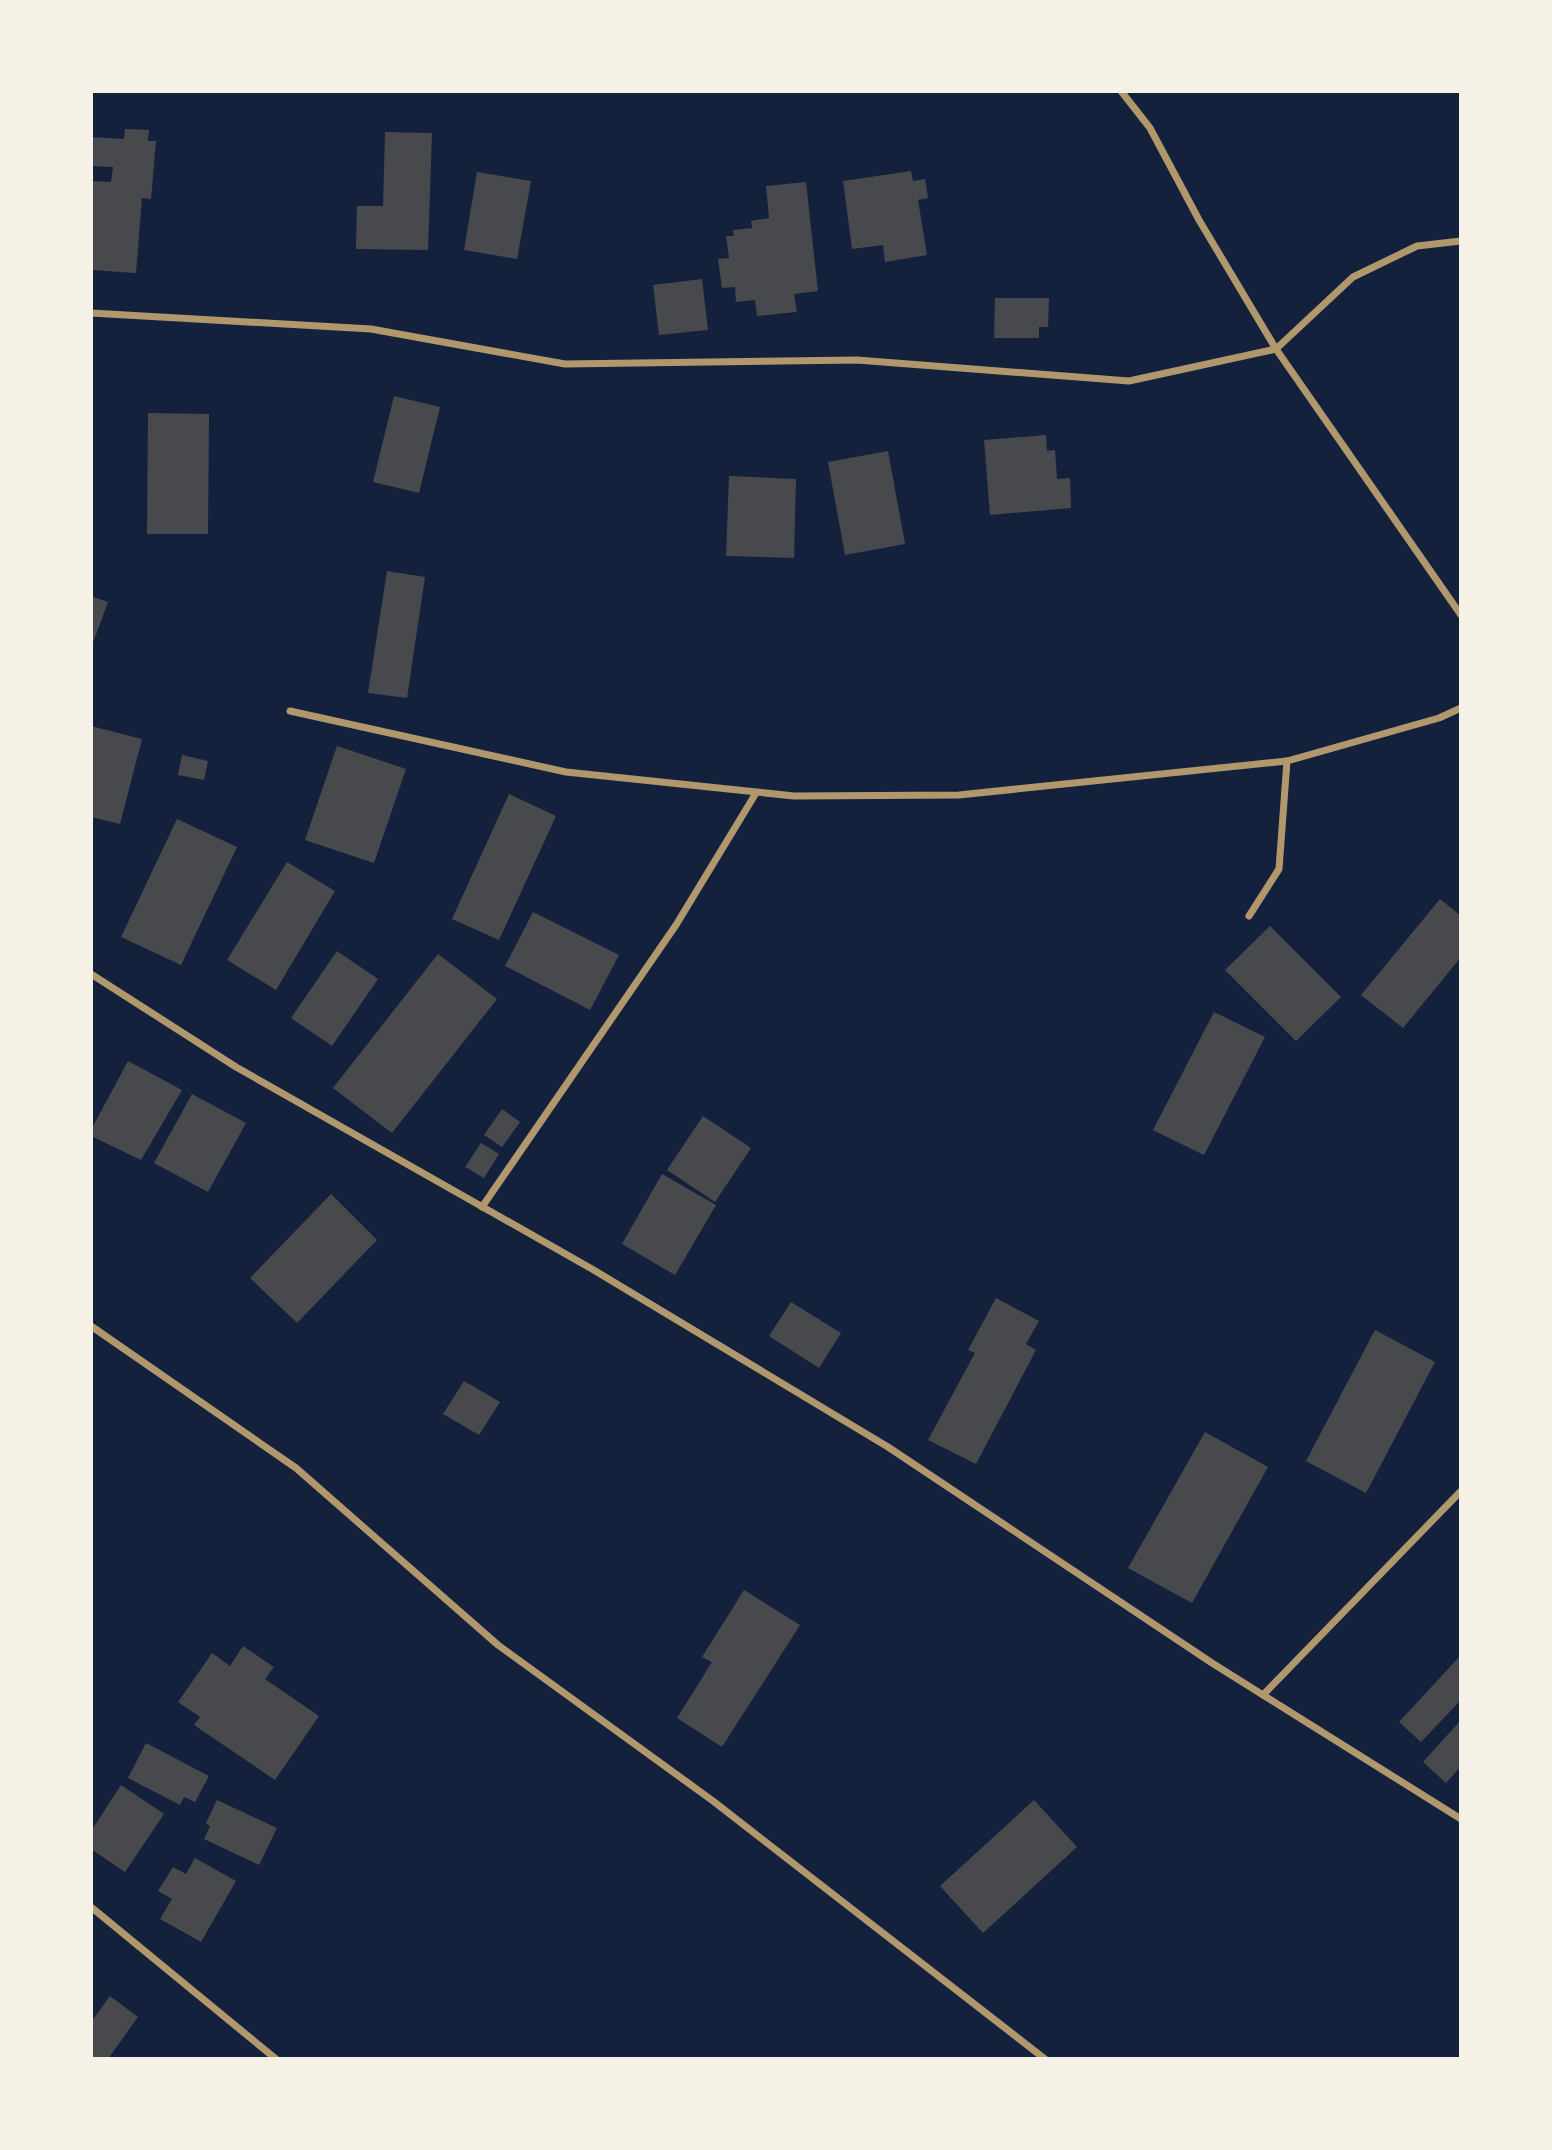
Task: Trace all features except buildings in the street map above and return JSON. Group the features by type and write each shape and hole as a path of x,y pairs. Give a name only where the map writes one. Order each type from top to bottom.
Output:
{"street":[{"path":"1121,91 1150,128 1199,220 1276,349 1461,615"},
{"path":"91,313 371,329 565,364 857,360 1129,381 1276,349 1353,277 1417,246 1461,241"},
{"path":"290,711 566,772 794,796 959,795 1287,761 1439,718 1461,708"},
{"path":"1250,916 1279,869 1287,761"},
{"path":"482,1207 676,925 756,793"},
{"path":"91,974 236,1067 482,1207 888,1447 1263,1695 1461,1819"},
{"path":"91,1326 296,1468 498,1645 713,1801 1045,2059"},
{"path":"1263,1695 1461,1491"},
{"path":"91,1907 276,2059"}]}
